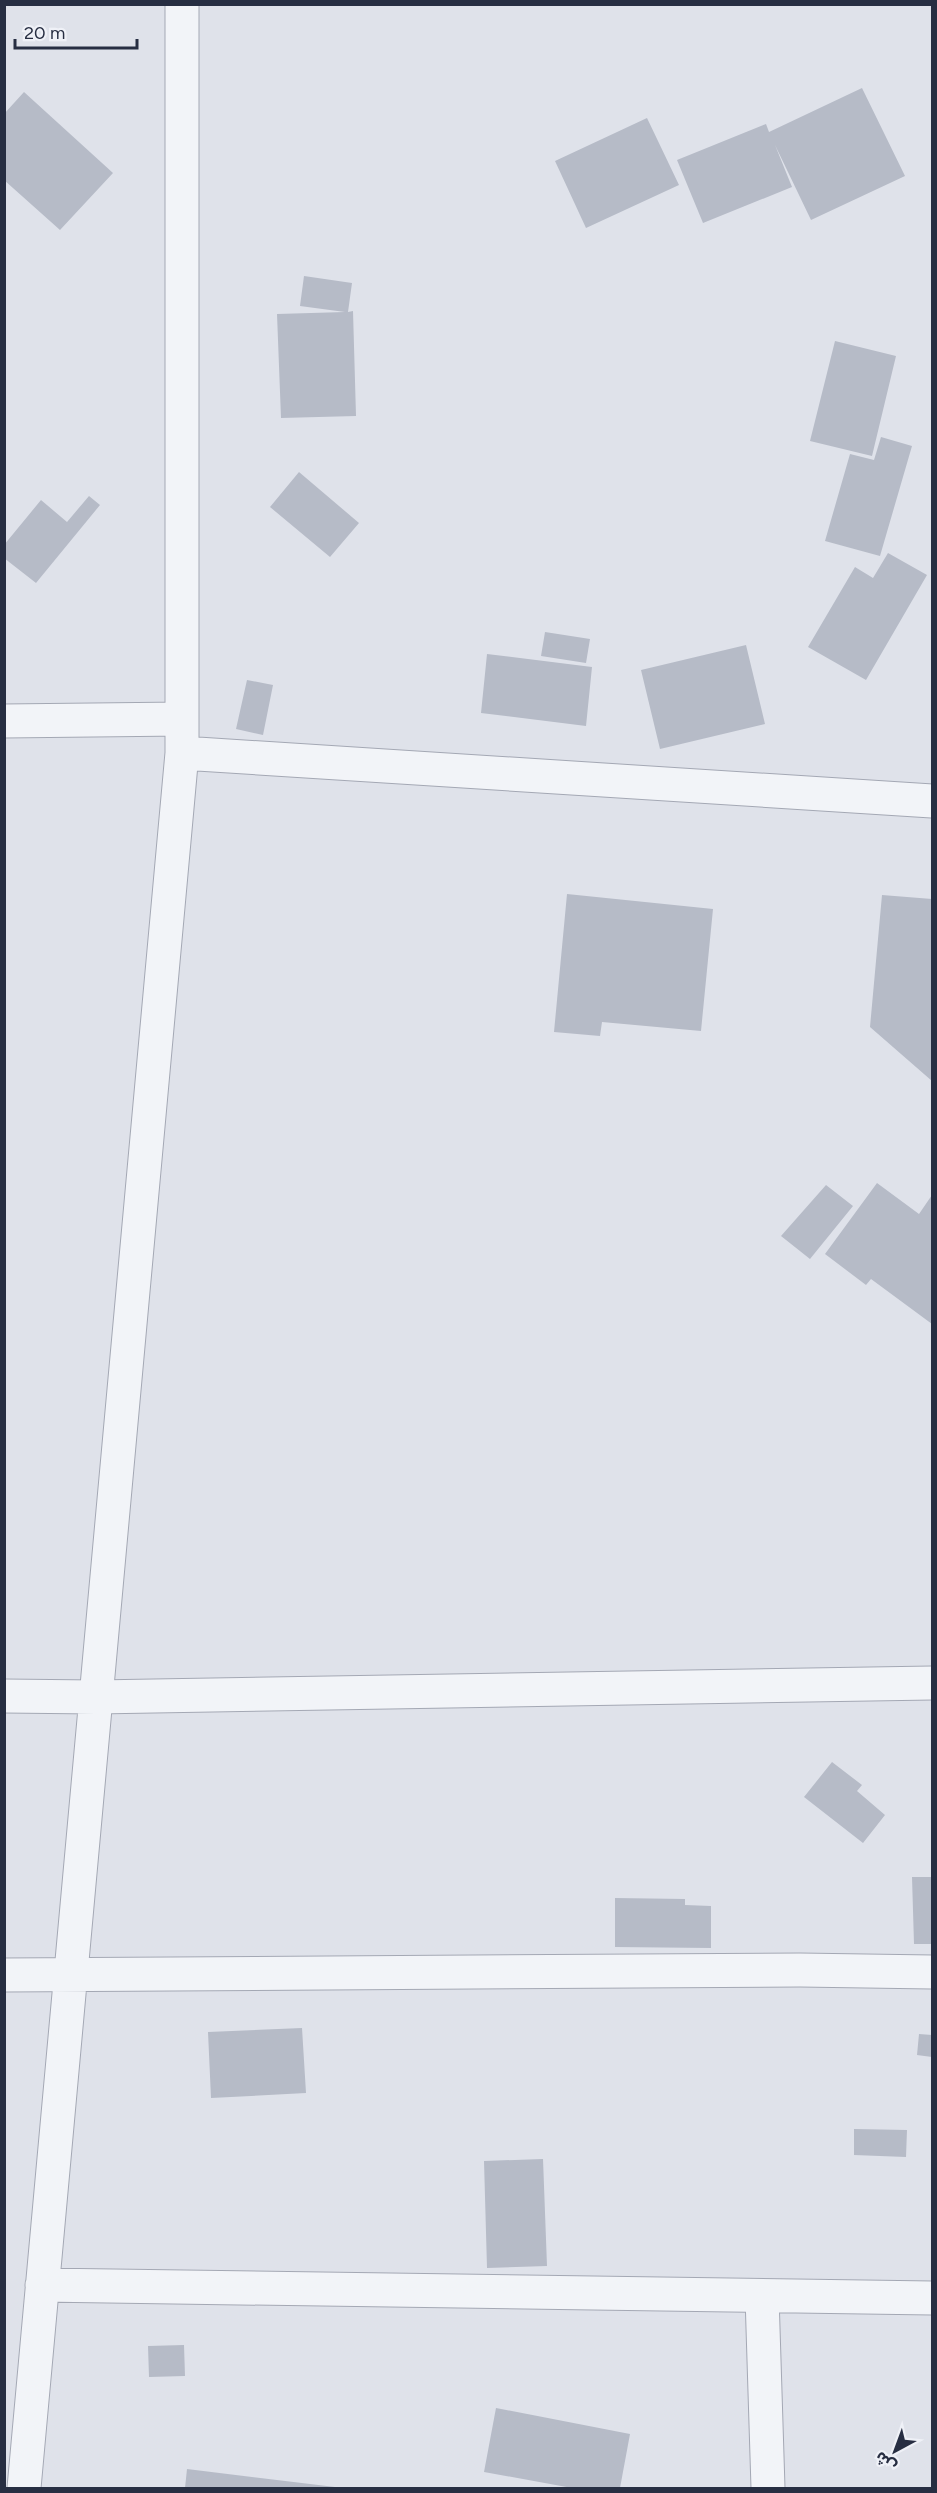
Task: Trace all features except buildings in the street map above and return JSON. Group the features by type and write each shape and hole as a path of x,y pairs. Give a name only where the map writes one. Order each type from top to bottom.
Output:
{"street":[{"path":"24,2488 182,753 182,4"},
{"path":"4,722 182,719"},
{"path":"182,753 933,801"},
{"path":"4,1696 96,1697 933,1683"},
{"path":"4,1975 800,1970 933,1972"},
{"path":"42,2285 933,2298"},
{"path":"762,2296 768,2488"}]}
